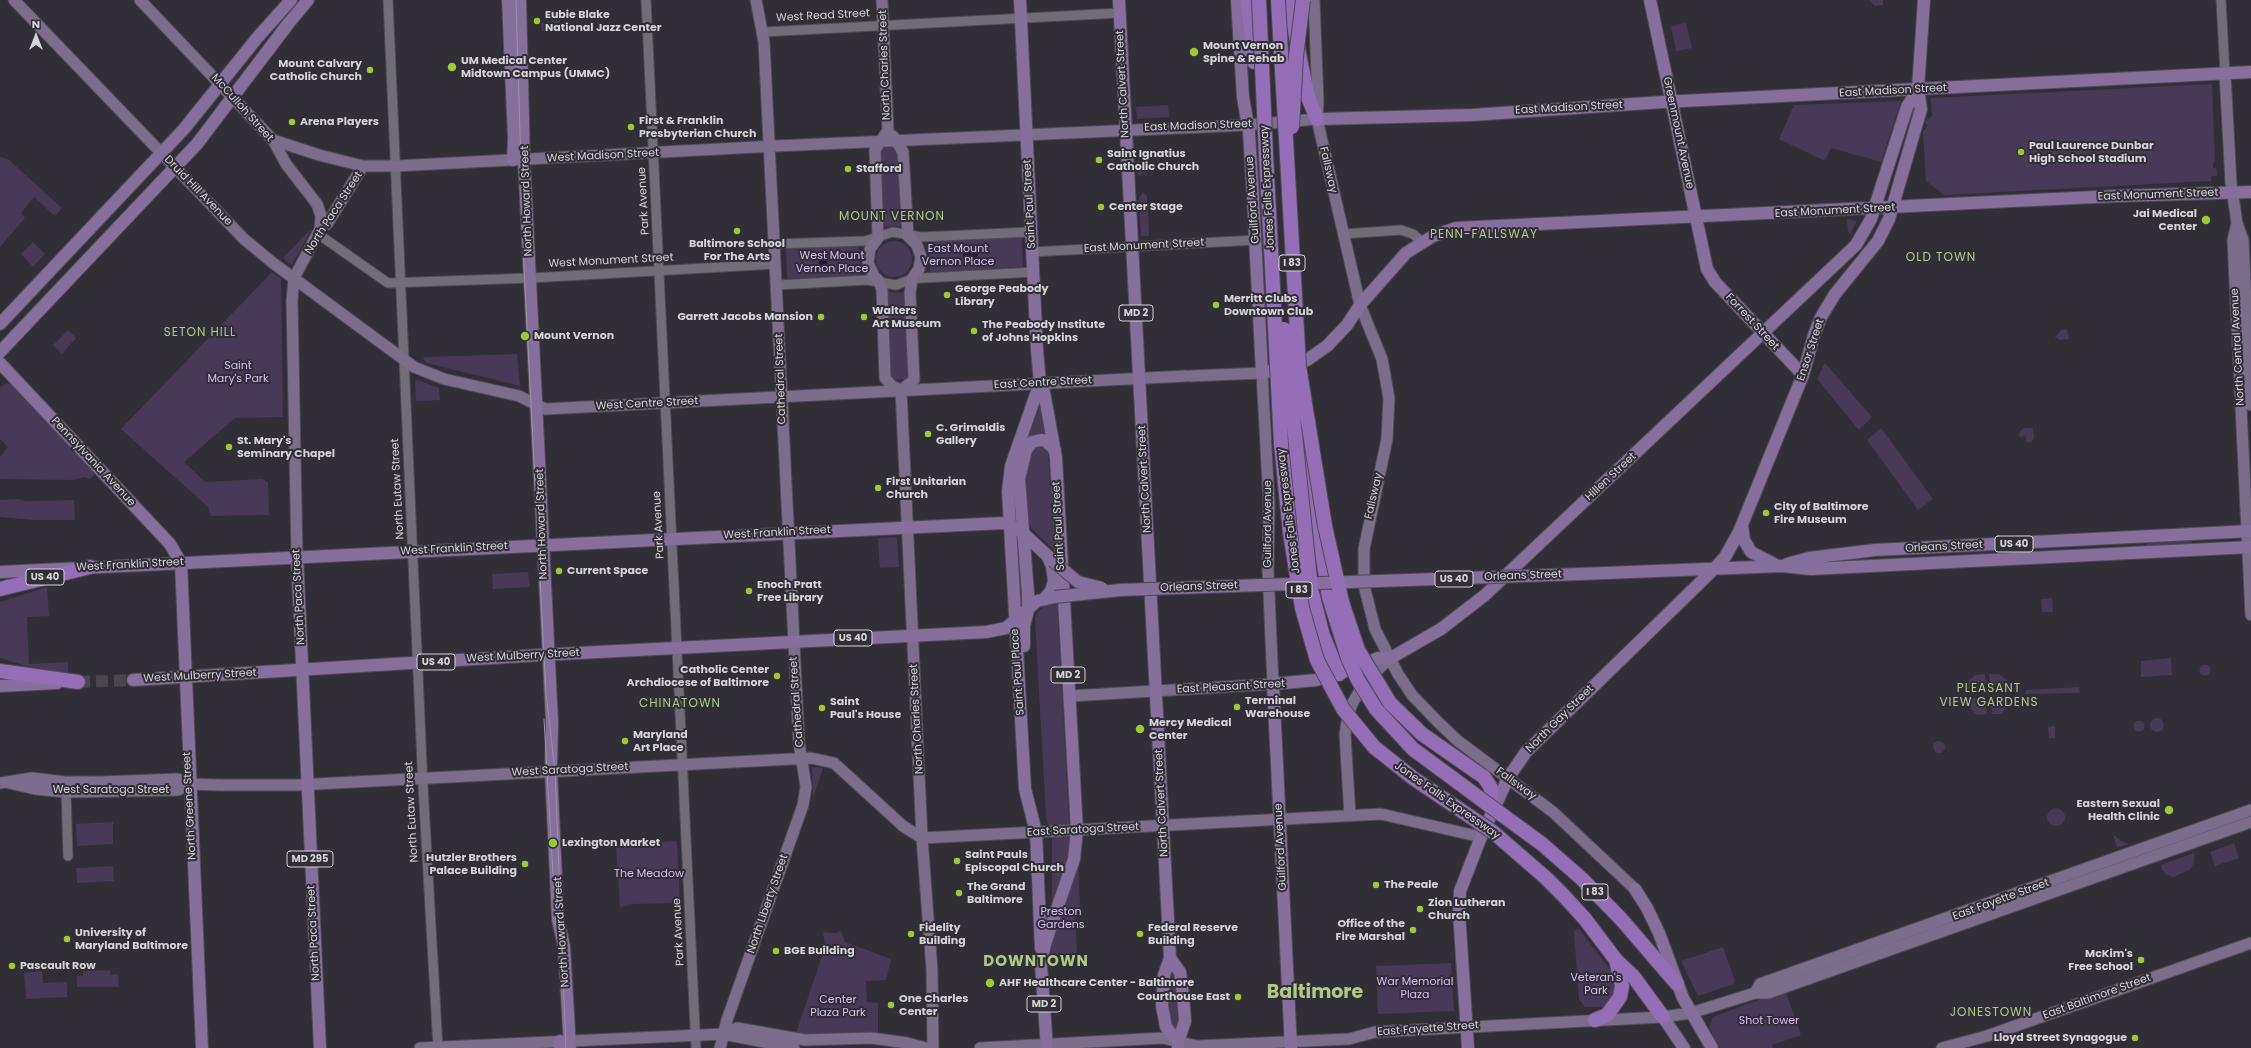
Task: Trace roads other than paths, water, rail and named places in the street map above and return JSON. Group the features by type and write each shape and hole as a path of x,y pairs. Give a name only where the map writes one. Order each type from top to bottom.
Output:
{"highway":[{"path":"1248,0 1258,113 1266,156"},
{"name":"Jones Falls Expressway","path":"1259,0 1281,436 1290,533 1302,608 1317,660 1343,709 1374,747 1412,778 1487,834 1564,896 1598,935 1616,960 1633,976 1663,1017"},
{"name":"Jones Falls Expressway","path":"1278,0 1299,366 1306,449 1323,564 1335,620 1348,658 1372,703 1399,736 1497,813 1542,844 1582,879 1621,919 1676,984"},
{"path":"1292,0 1295,36 1308,97 1317,119"},
{"path":"1287,160 1292,130 1296,57 1303,0"},
{"path":"1272,268 1283,318 1311,589 1323,636 1338,674"},
{"path":"1299,366 1329,546 1347,621 1358,650 1381,691 1399,713 1422,734 1484,777 1491,788 1497,813"},
{"name":"US 40","path":"0,589 90,567"},
{"path":"1316,680 1322,675 1325,668 1323,636"},
{"path":"0,671 54,677 78,682"},
{"path":"1595,1020 1607,1015 1620,998 1622,986 1616,960"}],"main road":[{"name":"Druid Hill Avenue","path":"14,0 244,239 294,278 404,358"},
{"name":"McCulloh Street","path":"140,0 234,97 273,140 286,164 317,204 321,216 319,232"},
{"path":"0,324 161,153 221,84 257,38 292,0"},
{"path":"0,352 197,144 308,0"},
{"name":"North Howard Street","path":"508,0 514,139 519,160"},
{"name":"North Howard Street","path":"520,0 519,160 531,278 552,722 551,771 558,920 564,946 565,1044"},
{"name":"Cathedral Street","path":"756,0 763,32 770,146 778,285 788,533 799,742 802,758"},
{"name":"North Charles Street","path":"882,0 888,138"},
{"name":"Saint Paul Street","path":"1020,0 1025,134 1040,383 1044,392 1055,450 1070,696 1076,830 1074,858 1045,944 1041,964 1046,1046"},
{"name":"North Calvert Street","path":"1118,0 1170,958 1163,981 1163,1013 1166,1027 1178,1045"},
{"name":"Guilford Avenue","path":"1237,0 1243,97 1248,125 1256,240 1270,503 1268,571 1291,1044"},
{"name":"Fallsway","path":"1314,0 1318,101 1317,119 1360,305 1382,359 1389,398 1387,439 1369,522 1364,563 1364,585 1368,607 1375,629 1389,659 1412,695 1438,722 1458,741 1560,818 1635,889"},
{"name":"Greenmount Avenue","path":"1650,0 1706,265"},
{"name":"Ensor Street","path":"1714,569 1725,557 1742,525 1804,375 1812,340 1821,316 1834,294 1878,240 1892,208 1921,109 1918,89 1924,0"},
{"name":"East Madison Street","path":"888,138 1248,125 1317,119 1472,115 1672,102 2251,72"},
{"name":"North Central Avenue","path":"2225,73 2233,193 2237,223 2243,240 2240,295 2251,615"},
{"name":"Ensor Street","path":"1875,208 1907,107 1918,89"},
{"path":"888,138 903,152 908,236 917,245 921,257 919,269 912,279 910,293 914,374 913,381 901,390 892,386 886,378 882,290 879,281 874,276 868,263 870,249 878,238 874,154 888,138"},
{"name":"West Madison Street","path":"273,140 319,155 363,166 396,166 654,154 888,138"},
{"name":"North Paca Street","path":"320,1048 297,557 292,301 294,278 319,232 327,224 363,166"},
{"name":"East Monument Street","path":"1360,305 1406,253 1421,241 1456,228 2251,192"},
{"name":"Hillen Street","path":"1350,816 1346,734 1348,716 1358,694 1374,672 1389,659 1441,629 1485,595 1853,248 1870,222 1875,208"},
{"name":"Forrest Street","path":"1706,265 1715,282 1763,334 1804,375"},
{"name":"North Central Avenue","path":"2240,295 2251,406"},
{"name":"East Centre Street","path":"901,390 1262,373 1295,365 1317,354 1337,336 1360,305"},
{"name":"West Centre Street","path":"404,358 414,367 430,375 519,396 545,409 901,390"},
{"name":"Pennsylvania Avenue","path":"0,363 170,544 181,563"},
{"name":"Saint Paul Place","path":"1040,383 1009,474 1009,524 1025,789 1040,832"},
{"name":"North Charles Street","path":"901,390 922,838 932,970 933,1048"},
{"name":"Saint Paul Place","path":"1041,964 1040,832 1034,803 1023,633 1028,610 1024,533 1019,488 1021,470 1026,450 1032,442 1041,440 1046,441 1055,450"},
{"name":"Orleans Street","path":"1009,524 1024,533 1078,582 1093,587 1120,590"},
{"name":"US 40","path":"907,527 1009,524"},
{"path":"1742,525 1744,540 1751,552 1780,566"},
{"name":"West Franklin Street","path":"0,572 907,527"},
{"name":"Orleans Street","path":"1780,566 1809,558 1875,550 2249,532"},
{"name":"Orleans Street","path":"1028,610 1050,598 1120,590 1780,566 1811,569 2249,547"},
{"path":"1050,558 1054,581 1050,591 1050,598"},
{"name":"North Greene Street","path":"181,563 189,784 202,1048"},
{"name":"North Gay Street","path":"1468,1048 1459,912 1460,891 1497,813 1508,778 1535,741 1714,569"},
{"path":"1013,588 1017,597 1028,610"},
{"name":"US 40","path":"913,636 1006,628 1028,610"},
{"name":"West Mulberry Street","path":"134,680 549,655 913,636"},
{"name":"East Pleasant Street","path":"1070,696 1273,684 1316,680 1338,674 1378,658 1389,659"},
{"path":"0,686 78,682"},
{"name":"West Saratoga Street","path":"4,783 23,779 101,782 178,779 189,784 247,786 802,758 824,759 834,763 908,830 922,838"},
{"name":"North Liberty Street","path":"720,1048 723,1034 803,805 806,787 802,758"},
{"path":"53,780 66,792 72,787 101,782"},
{"name":"West Saratoga Street","path":"4,783 35,789 66,792 178,790 189,784"},
{"name":"East Fayette Street","path":"980,1048 1046,1046 1163,1038 1178,1045 1198,1046 1291,1044 1348,1039 1375,1032 1467,1026 1663,1017 1691,1013 1755,993 1768,994 2251,810"},
{"name":"East Saratoga Street","path":"922,838 1389,814 1487,834"},
{"name":"East Fayette Street","path":"1979,914 2251,822"},
{"path":"1635,889 1647,908 1659,932 1676,984 1712,1048"},
{"name":"East Baltimore Street","path":"1942,1048 1987,1036 2251,943"},
{"name":"North Calvert Street","path":"1170,958 1180,972 1184,995 1185,1021 1178,1045"},
{"path":"1663,1017 1684,1048"},
{"path":"723,1034 737,1028 792,1044"},
{"path":"420,1048 565,1044 723,1034 792,1044 872,1038 907,1043 926,1048"}],"street":[{"name":"North Eutaw Street","path":"388,0 422,778 438,1048"},
{"name":"Park Avenue","path":"646,0 696,1048"},
{"name":"North Central Avenue","path":"2222,0 2225,73"},
{"name":"West Read Street","path":"763,32 1119,13"},
{"path":"1343,234 1401,230 1413,234 1421,241"},
{"name":"West Monument Street","path":"319,232 388,283 531,278 776,264"},
{"path":"775,244 866,240 878,238 893,232 908,236 921,237 1031,232"},
{"name":"East Monument Street","path":"1032,252 1256,240"},
{"path":"778,285 879,281 896,285 912,279 1034,272"},
{"path":"66,792 68,856"}],"tunnel":[{"path":"78,682 133,680"}],"tram line":[{"path":"516,0 524,267 546,693 555,771 566,1048"},
{"path":"544,719 556,925"}],"place":[{"name":"Eubie Blake National Jazz Center","path":"537,21"},
{"name":"Mount Vernon Spine & Rehab","path":"1194,52"},
{"name":"UM Medical Center Midtown Campus (UMMC)","path":"452,67"},
{"name":"Mount Calvary Catholic Church","path":"370,70"},
{"name":"Arena Players","path":"292,122"},
{"name":"First & Franklin Presbyterian Church","path":"631,127"},
{"name":"Paul Laurence Dunbar High School Stadium","path":"2021,152"},
{"name":"Saint Ignatius Catholic Church","path":"1099,160"},
{"name":"Stafford","path":"848,169"},
{"name":"Center Stage","path":"1101,207"},
{"name":"Jai Medical Center","path":"2206,220"},
{"name":"Baltimore School For The Arts","path":"737,231"},
{"name":"George Peabody Library","path":"947,295"},
{"name":"Merritt Clubs Downtown Club","path":"1216,305"},
{"name":"Garrett Jacobs Mansion","path":"821,317"},
{"name":"Walters Art Museum","path":"864,317"},
{"name":"The Peabody Institute of Johns Hopkins","path":"974,331"},
{"name":"Mount Vernon","path":"525,336"},
{"name":"C. Grimaldis Gallery","path":"928,434"},
{"name":"St. Mary's Seminary Chapel","path":"229,447"},
{"name":"First Unitarian Church","path":"878,488"},
{"name":"City of Baltimore Fire Museum","path":"1766,513"},
{"name":"Current Space","path":"559,571"},
{"name":"Enoch Pratt Free Library","path":"749,591"},
{"name":"Catholic Center Archdiocese of Baltimore","path":"777,676"},
{"name":"Terminal Warehouse","path":"1237,707"},
{"name":"Saint Paul's House","path":"822,708"},
{"name":"Mercy Medical Center","path":"1140,729"},
{"name":"Maryland Art Place","path":"625,741"},
{"name":"Eastern Sexual Health Clinic","path":"2169,810"},
{"name":"Lexington Market","path":"553,843"},
{"name":"Saint Pauls Episcopal Church","path":"957,861"},
{"name":"Hutzler Brothers Palace Building","path":"525,864"},
{"name":"The Peale","path":"1376,885"},
{"name":"The Grand Baltimore","path":"959,893"},
{"name":"Zion Lutheran Church","path":"1420,909"},
{"name":"Office of the Fire Marshal","path":"1413,930"},
{"name":"Fidelity Building","path":"911,934"},
{"name":"Federal Reserve Building","path":"1140,934"},
{"name":"University of Maryland Baltimore","path":"67,939"},
{"name":"BGE Building","path":"776,951"},
{"name":"McKim's Free School","path":"2141,960"},
{"name":"Pascault Row","path":"12,966"},
{"name":"AHF Healthcare Center - Baltimore","path":"990,983"},
{"name":"Courthouse East","path":"1238,997"},
{"name":"One Charles Center","path":"891,1005"},
{"name":"Lloyd Street Synagogue","path":"2135,1038"}],"district":[{"name":"MOUNT VERNON","path":"892,217"},
{"name":"PENN-FALLSWAY","path":"1484,235"},
{"name":"OLD TOWN","path":"1941,258"},
{"name":"SETON HILL","path":"200,333"},
{"name":"PLEASANT VIEW GARDENS","path":"1989,696"},
{"name":"CHINATOWN","path":"680,704"},
{"name":"DOWNTOWN","path":"1036,962"},
{"name":"Baltimore","path":"1315,993"},
{"name":"JONESTOWN","path":"1991,1013"}],"park label":[{"name":"East Mount Vernon Place","path":"958,255"},
{"name":"West Mount Vernon Place","path":"832,262"},
{"name":"Saint Mary's Park","path":"238,372"},
{"name":"The Meadow","path":"649,874"},
{"name":"Preston Gardens","path":"1061,918"},
{"name":"Veteran's Park","path":"1596,984"},
{"name":"War Memorial Plaza","path":"1415,988"},
{"name":"Center Plaza Park","path":"838,1006"},
{"name":"Shot Tower","path":"1769,1021"}]}
